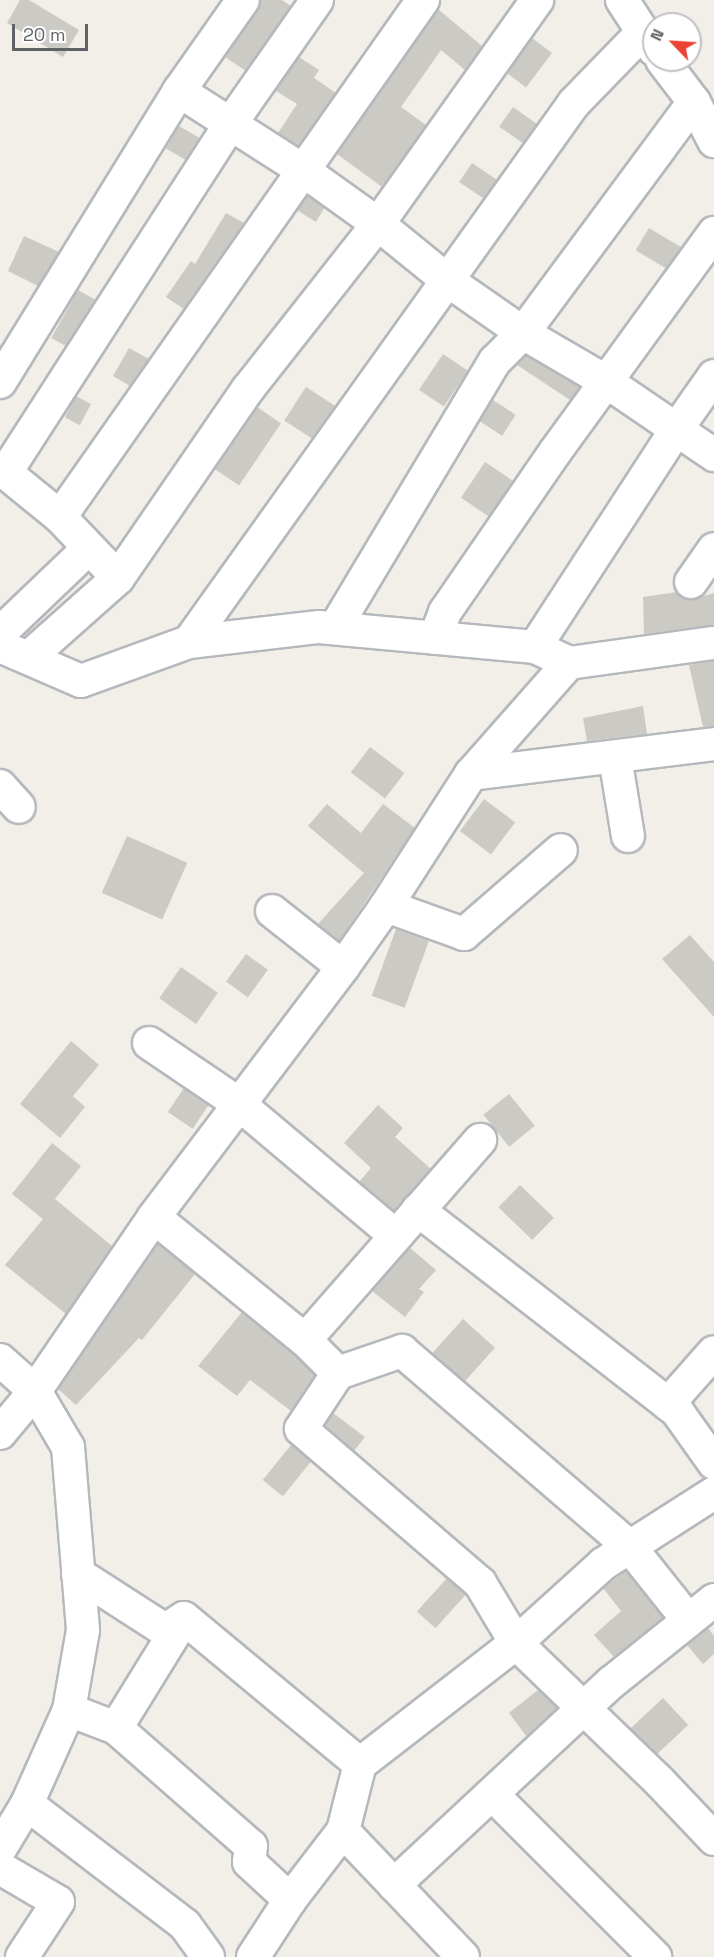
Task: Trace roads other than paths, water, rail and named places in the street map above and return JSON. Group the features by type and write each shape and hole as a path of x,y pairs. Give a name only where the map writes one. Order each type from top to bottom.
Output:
{"street":[{"path":"0,382 179,91 243,0"},
{"path":"118,578 60,518 3,470 231,123 317,0"},
{"path":"60,518 423,0"},
{"path":"28,658 118,578 248,389 378,224 537,0"},
{"path":"622,0 642,32"},
{"path":"189,642 574,103 642,46"},
{"path":"671,72 694,102 714,141"},
{"path":"179,91 304,171 378,224 447,280 524,333 607,382 714,455"},
{"path":"335,628 495,361 524,333 694,102"},
{"path":"435,638 445,612 555,452 714,233"},
{"path":"535,647 675,430 714,376"},
{"path":"0,633 89,548"},
{"path":"691,582 714,549"},
{"path":"0,646 81,681 189,642 319,627 535,647 569,663 714,642"},
{"path":"0,1433 34,1391 154,1217 343,968 471,774 569,663"},
{"path":"471,774 714,744"},
{"path":"615,757 628,836"},
{"path":"386,906 464,934 561,850"},
{"path":"272,911 343,968"},
{"path":"149,1042 239,1104 396,1236"},
{"path":"305,1340 480,1140"},
{"path":"418,1210 668,1404 676,1411 714,1463"},
{"path":"154,1217 305,1340 338,1373"},
{"path":"688,1620 630,1547 402,1351 338,1373 300,1429 480,1583 516,1643 714,1839"},
{"path":"668,1404 714,1353"},
{"path":"0,1360 34,1391 68,1446 83,1630 69,1710 10,1824 185,1925 208,1957"},
{"path":"265,1953 290,1900 343,1831 360,1764 516,1643 603,1564 714,1493"},
{"path":"78,1574 165,1630 184,1618"},
{"path":"394,1885 584,1709 714,1600"},
{"path":"184,1618 360,1764"},
{"path":"116,1728 184,1618"},
{"path":"69,1710 116,1728 251,1846 249,1862 290,1900"},
{"path":"492,1794 655,1957"},
{"path":"343,1831 463,1957"},
{"path":"0,1868 58,1902 22,1957"}]}
